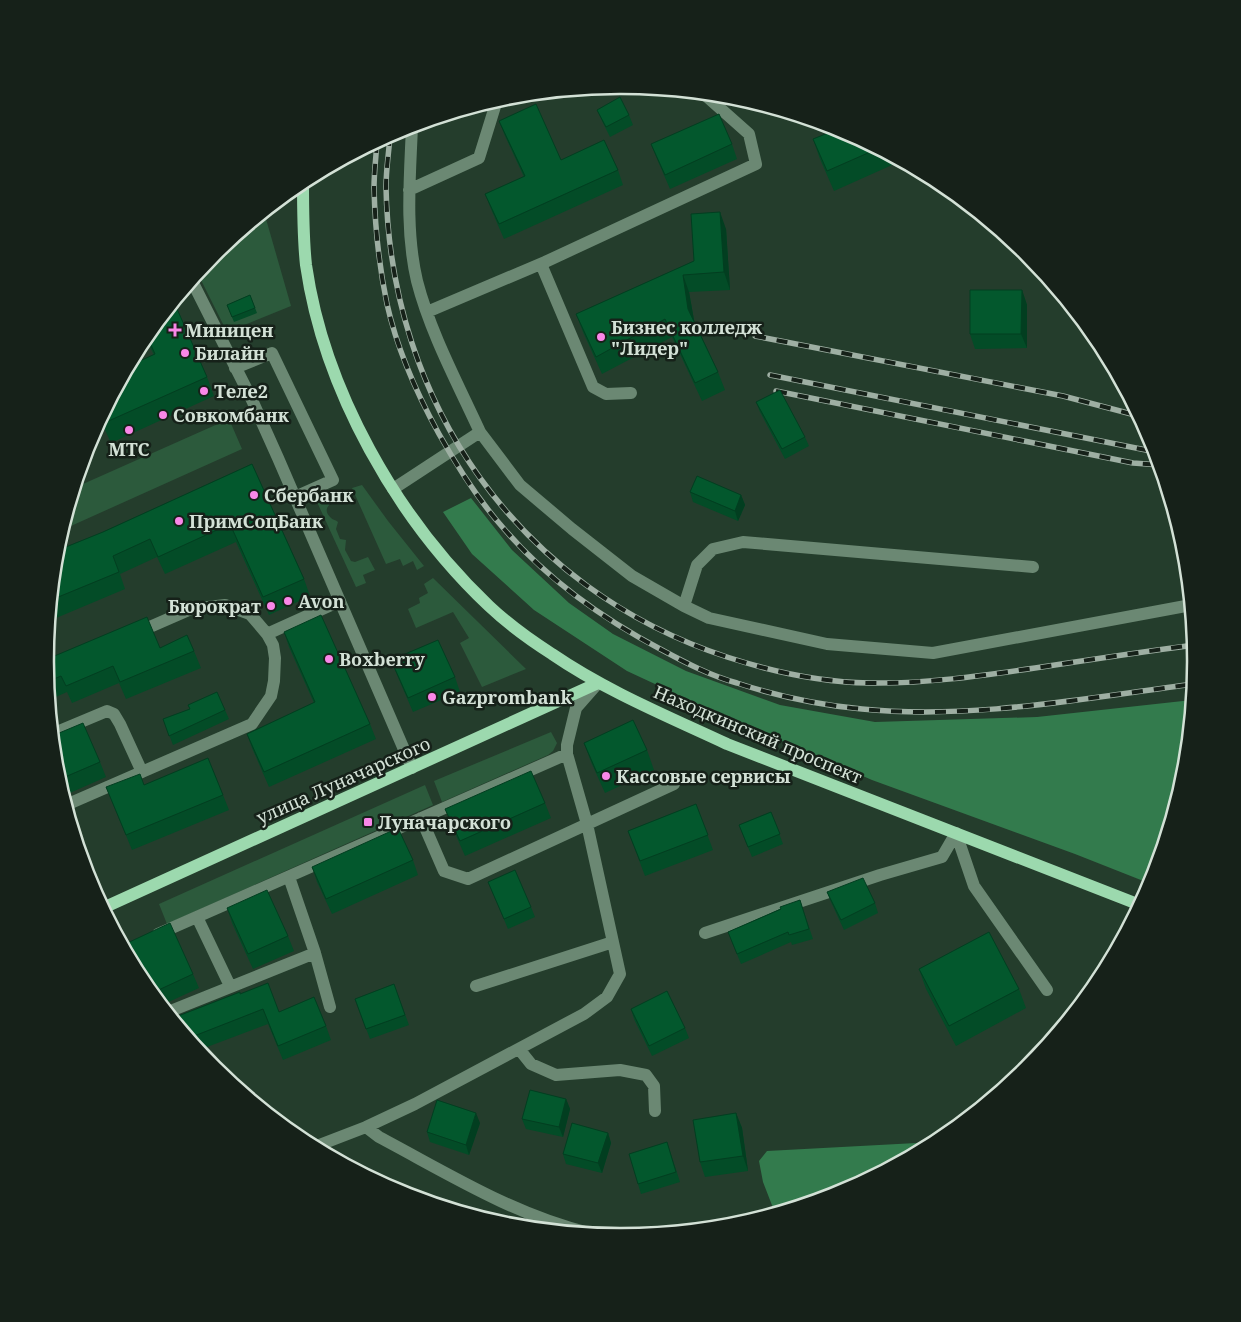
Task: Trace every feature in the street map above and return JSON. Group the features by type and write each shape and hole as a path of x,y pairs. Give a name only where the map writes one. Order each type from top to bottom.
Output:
{"main road":[{"name":"Находкинский проспект","path":"302,193 306,265 318,320 333,370 352,414 393,489 414,521 438,551 489,607 552,654 598,683 727,744 1133,902"},
{"name":"улица Луначарского","path":"109,905 598,683"}],"street":[{"path":"427,312 541,264 756,164 749,134 713,102"},
{"path":"409,190 479,158 494,109"},
{"path":"412,134 409,190 410,241 417,281 427,312 480,432 520,485 572,530 632,576 709,618 827,644 933,654 1184,607"},
{"path":"541,264 593,386 606,394 631,393"},
{"path":"195,286 236,368 295,498 412,768"},
{"path":"236,368 272,353 332,480 295,498"},
{"path":"393,489 480,432"},
{"path":"684,606 697,565 713,549 744,542 1033,567"},
{"path":"267,634 340,601"},
{"path":"72,802 252,724 271,696 275,658 272,645 267,634 250,614 225,605 191,609 128,636"},
{"path":"324,1143 366,1127 415,1104 584,1014 607,997 620,974 587,824 567,754 567,746 576,708 598,683"},
{"path":"59,731 108,711 114,714 120,724 142,772"},
{"path":"142,940 197,918 567,754"},
{"path":"421,818 444,871 468,879 674,784"},
{"path":"705,933 942,856 956,833"},
{"path":"956,833 974,886 1047,990"},
{"path":"289,876 315,953 330,1008"},
{"path":"197,918 230,986"},
{"path":"476,986 613,942"},
{"path":"174,1010 315,953"},
{"path":"519,1049 531,1064 556,1075 620,1070 646,1075 654,1086 656,1110"},
{"path":"366,1127 380,1137 490,1197 556,1224"}],"green space":[{"path":"266,219 291,306 227,332 201,280"},
{"path":"229,419 242,449 70,526 82,484"},
{"path":"362,485 424,566 417,570 413,561 403,566 400,559 386,564 352,488"},
{"path":"339,491 343,498 336,500 327,507 328,514 338,522 336,529 340,539 346,540 345,550 351,561 355,562 368,557 375,570 363,575 366,583 356,587 317,502"},
{"path":"471,498 512,550 569,603 613,634 686,671 780,705 875,722 1037,717 1186,701 1176,772 1168,808 1143,881 872,780 713,711 627,671 534,610 472,554 443,512"},
{"path":"433,578 526,669 482,687 460,643 469,638 453,612 416,628 408,609 420,603 419,598 428,593 424,584"},
{"path":"551,732 557,743 553,751 548,755 442,802 434,781"},
{"path":"425,785 433,805 167,924 159,904"},
{"path":"918,1143 904,1152 837,1185 803,1198 772,1206 763,1182 759,1161 767,1151"}],"building":[{"path":"620,97 629,115 606,127 597,110"},
{"path":"536,104 561,160 604,140 618,170 499,224 485,194 525,176 499,121"},
{"path":"719,114 732,144 665,175 651,144"},
{"path":"827,133 870,152 827,171 813,139"},
{"path":"720,212 724,272 683,275 688,309 718,372 695,383 665,319 596,357 576,314 694,261 691,214"},
{"path":"970,290 1022,290 1021,334 970,334"},
{"path":"250,295 255,308 232,317 227,305"},
{"path":"177,309 207,377 107,422 140,361 155,354 151,344"},
{"path":"780,390 805,437 782,449 756,402"},
{"path":"252,464 304,579 263,597 230,524 158,557 150,539 113,556 119,572 58,597 66,547"},
{"path":"697,476 741,495 735,511 690,492"},
{"path":"321,615 370,724 264,772 247,734 315,702 284,632"},
{"path":"147,617 160,648 187,635 194,651 120,682 113,666 66,686 61,676 54,679 54,656"},
{"path":"438,640 455,677 408,698 391,660"},
{"path":"217,692 225,710 169,736 163,719 190,709 188,705"},
{"path":"633,720 647,750 597,773 584,743"},
{"path":"83,723 100,762 66,777 59,733"},
{"path":"208,758 223,795 126,835 106,787 140,774 144,785"},
{"path":"531,771 545,803 460,841 445,809"},
{"path":"696,804 708,835 640,861 628,831"},
{"path":"771,812 780,834 748,847 739,825"},
{"path":"398,828 413,860 326,899 312,867"},
{"path":"515,870 531,907 504,919 488,882"},
{"path":"863,878 875,903 841,920 827,892"},
{"path":"267,890 288,936 248,954 227,908"},
{"path":"800,900 809,929 789,935 788,932 737,954 728,932 781,909 780,907"},
{"path":"170,923 193,974 159,990 129,942"},
{"path":"989,932 1019,989 949,1026 919,969"},
{"path":"268,983 279,1012 314,997 326,1026 278,1046 263,1009 195,1036 179,1016 240,992 240,994"},
{"path":"394,984 405,1015 366,1029 355,999"},
{"path":"667,991 685,1028 649,1046 631,1009"},
{"path":"530,1090 566,1099 559,1127 522,1119"},
{"path":"437,1100 476,1113 466,1145 427,1132"},
{"path":"736,1113 743,1156 700,1162 693,1120"},
{"path":"572,1123 608,1133 598,1163 563,1154"},
{"path":"667,1142 676,1172 638,1184 629,1154"}],"railway":[{"path":"389,144 386,187 393,267 412,342 441,413 480,478 529,536 587,585 653,626 727,657 779,672 833,681 890,683 952,679 1187,646"},
{"path":"376,150 374,182 375,203 384,290 396,338 408,371 423,403 461,472 495,519 540,566 598,612 662,650 718,677 783,696 862,709 904,712 987,710 1186,685"},
{"path":"755,336 1063,396 1131,414"},
{"path":"770,375 1146,450"},
{"path":"776,391 1133,463 1152,464"}],"place":[{"name":"Миницен","path":"175,330"},
{"name":"Бизнес колледж \"Лидер\"","path":"601,337"},
{"name":"Билайн","path":"185,353"},
{"name":"Теле2","path":"204,391"},
{"name":"Совкомбанк","path":"163,415"},
{"name":"МТС","path":"129,430"},
{"name":"Сбербанк","path":"254,495"},
{"name":"ПримСоцБанк","path":"179,521"},
{"name":"Avon","path":"288,601"},
{"name":"Бюрократ","path":"271,606"},
{"name":"Boxberry","path":"329,659"},
{"name":"Gazprombank","path":"432,697"},
{"name":"Кассовые сервисы","path":"606,776"},
{"name":"Луначарского","path":"368,822"}]}
